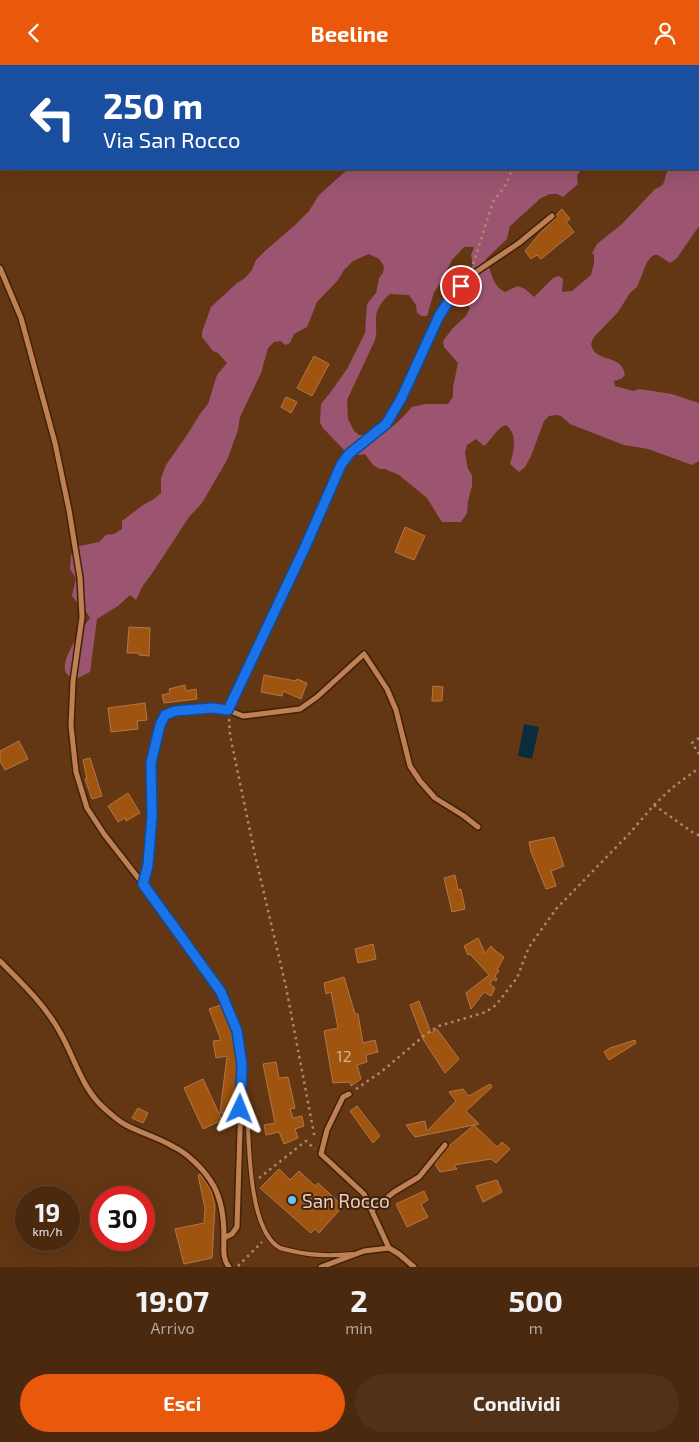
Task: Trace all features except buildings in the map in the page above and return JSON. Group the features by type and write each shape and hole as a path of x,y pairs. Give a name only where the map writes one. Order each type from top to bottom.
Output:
{"street":[{"path":"228,710 306,545 341,465 349,454 386,424 401,399 439,316 452,296 470,276 519,243 552,216"},
{"path":"0,268 21,318 55,443 80,578 82,617 74,681 71,726 76,771 87,808 221,992 237,1031 242,1065 237,1227 224,1238"},
{"path":"143,884 148,865 152,816 151,763 160,725 165,715 175,711 212,708 228,710 243,716 300,709 317,697 364,654 387,689 396,710 410,766 435,798 478,827"},
{"path":"0,961 24,984 61,1033 91,1094 103,1107 124,1124 176,1147 198,1165 210,1180 218,1194 222,1210 223,1253 229,1267"},
{"path":"349,1094 343,1097 327,1131 321,1154 364,1194 389,1249"},
{"path":"372,1210 394,1192 420,1177 445,1145"},
{"path":"321,1267 364,1251 389,1249 399,1254 414,1267"}],"lane":[{"path":"241,1091 247,1102 252,1184 258,1212 268,1237 280,1248 302,1253 330,1256 357,1253"}],"path":[{"path":"470,276 493,202 507,183 512,170"},
{"path":"228,710 230,735 255,855 286,987 314,1136 321,1154"},
{"path":"699,738 692,743 699,754"},
{"path":"349,1094 381,1072 426,1034 439,1026 486,1011 496,1005 517,978 529,947 556,909 629,834 654,805 672,788 699,768"},
{"path":"654,805 699,835"},
{"path":"252,1184 306,1141 321,1154"},
{"path":"237,1267 268,1237"}],"shaded area":[{"path":"347,170 581,170 577,175 578,184 563,197 557,194 550,194 541,198 510,226 507,239 486,259 497,286 505,292 518,286 534,297 553,278 559,276 563,279 562,292 572,291 591,275 594,263 594,255 592,253 597,244 622,224 655,189 664,183 668,170 699,170 699,226 677,258 670,263 658,255 651,257 647,262 637,287 630,293 618,312 594,337 591,344 600,356 618,363 623,368 625,375 621,379 614,381 615,386 633,391 639,389 672,394 699,403 699,461 692,465 648,449 624,445 570,424 561,416 556,415 549,416 544,421 531,456 525,467 519,472 510,464 514,448 514,438 506,425 499,429 484,446 476,439 467,445 465,453 468,469 472,475 472,486 467,513 461,522 442,522 427,498 399,475 373,465 365,454 359,455 345,451 320,423 321,404 347,369 365,333 367,304 376,293 379,278 383,273 384,266 379,259 369,254 353,261 344,270 338,280 317,302 307,327 294,334 290,343 285,345 281,341 274,342 268,348 261,373 240,417 238,430 227,460 202,503 189,517 142,587 136,600 130,595 118,606 97,619 90,672 78,678 72,678 66,674 66,661 69,653 90,618 72,596 76,578 70,569 74,547 99,542 106,535 114,534 122,529 122,521 161,493 161,478 166,465 208,404 217,375 227,363 218,353 213,351 202,337 211,307 245,278 252,270 256,260 295,225 309,211 319,195","holes":["464,247 474,247 471,255 473,264 462,295 464,303 470,308 466,316 443,341 444,347 458,363 453,397 448,404 425,404 412,407 382,435 359,435 354,431 348,419 347,400 375,340 376,315 380,305 390,294 409,295 416,305 417,313 427,316 434,292 452,260"]}],"water":[{"path":"524,724 539,727 532,759 518,756"}],"place":[{"name":"San Rocco","path":"292,1200"}],"route":[{"path":"240,1109 242,1065 237,1031 221,992 143,884 148,865 152,816 151,763 160,725 165,715 175,711 212,708 228,710 306,545 341,465 349,454 386,424 401,399 439,316 461,286"}]}
